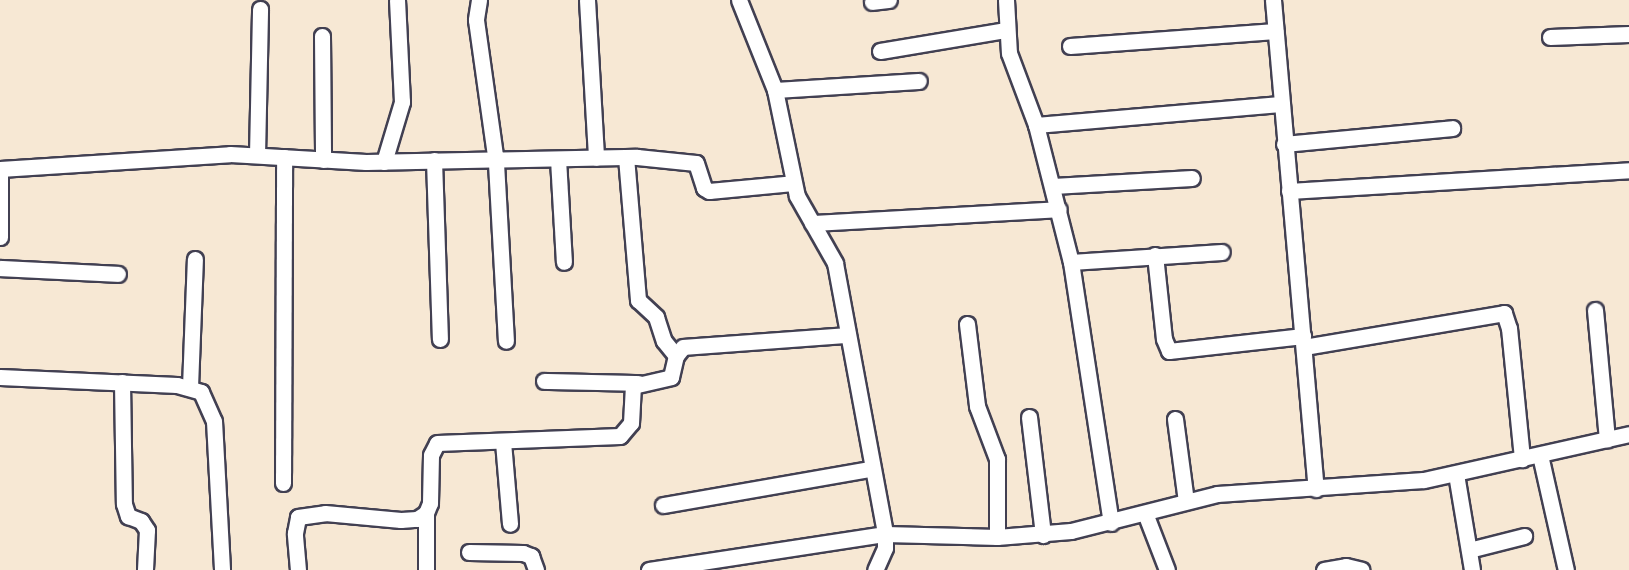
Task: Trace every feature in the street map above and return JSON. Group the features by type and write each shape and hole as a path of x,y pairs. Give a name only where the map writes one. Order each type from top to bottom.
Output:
{"street":[{"path":"384,162 402,102 397,0"},
{"path":"479,0 476,20 496,163 506,341"},
{"path":"587,0 596,158"},
{"path":"739,0 775,90 793,183 835,263 870,469 885,534 885,548 875,570"},
{"path":"872,2 889,0"},
{"path":"1006,0 1006,30 1016,75 1036,125 1071,262 1110,523"},
{"path":"1273,0 1280,104 1304,341 1316,489"},
{"path":"257,155 260,9"},
{"path":"880,51 1006,30"},
{"path":"1070,46 1275,32"},
{"path":"1550,37 1629,34"},
{"path":"322,36 324,160"},
{"path":"775,90 920,81"},
{"path":"1036,125 1280,104"},
{"path":"1284,144 1452,128"},
{"path":"0,237 0,170 195,155 257,155 384,162 434,160 496,163 626,157 696,162 704,189 709,191 793,183"},
{"path":"283,483 284,157"},
{"path":"626,157 638,300 656,317 664,341 676,356"},
{"path":"558,159 564,262"},
{"path":"434,160 440,339"},
{"path":"1289,191 1629,170"},
{"path":"1053,186 1192,178"},
{"path":"812,223 1059,209"},
{"path":"1071,262 1222,252"},
{"path":"1155,255 1164,339 1169,351 1304,341 1504,313 1509,328 1522,459"},
{"path":"190,387 195,259"},
{"path":"0,268 118,274"},
{"path":"1595,310 1607,439"},
{"path":"967,324 977,406 997,459 998,537"},
{"path":"544,381 638,383 671,377 676,356 683,347 848,335"},
{"path":"0,377 190,387 201,392 214,421 222,570"},
{"path":"122,382 124,504 128,516 141,521 147,530 145,570"},
{"path":"426,570 426,513 430,503 431,455 436,443 620,436 629,429 632,391 638,383"},
{"path":"1029,417 1043,535"},
{"path":"1175,419 1186,501"},
{"path":"649,570 885,534 998,537 1043,535 1110,523 1186,501 1249,491 1387,484 1456,474 1629,434"},
{"path":"503,442 510,524"},
{"path":"1540,455 1566,570"},
{"path":"663,505 870,469"},
{"path":"1456,474 1472,570"},
{"path":"298,570 295,533 298,517 326,513 401,520 417,519 426,513"},
{"path":"1145,513 1167,570"},
{"path":"1469,550 1524,536"},
{"path":"469,552 523,553 531,556 536,570"},
{"path":"1324,570 1346,566 1362,570"}]}
